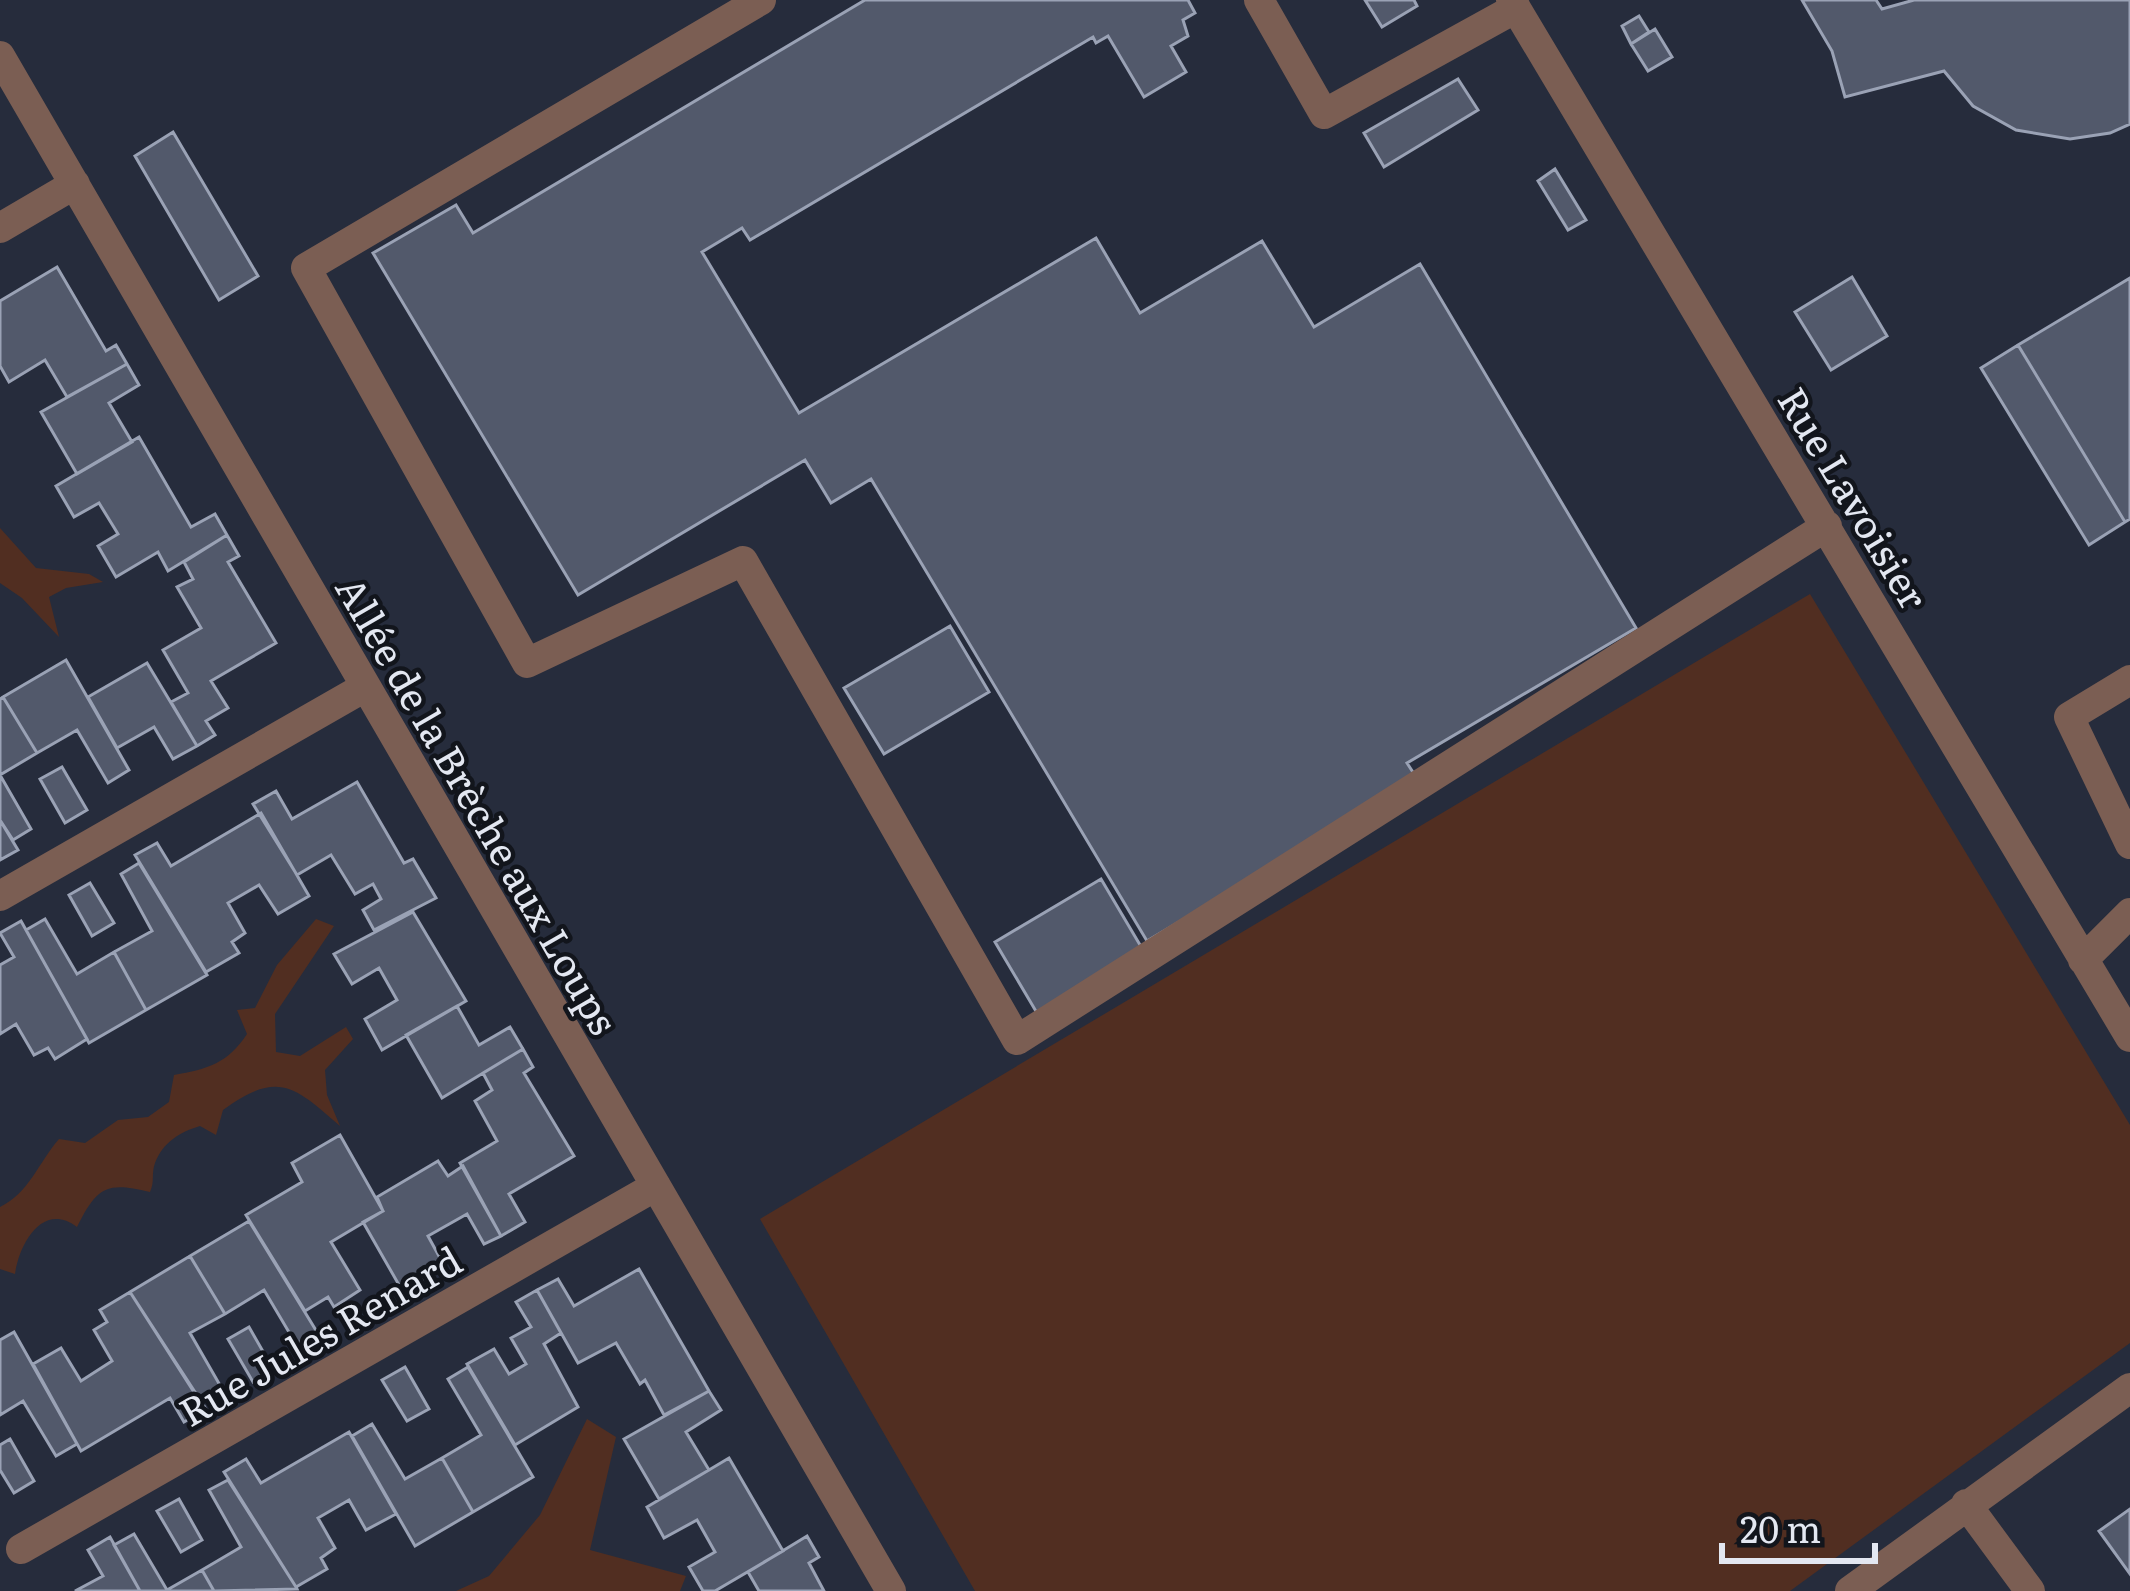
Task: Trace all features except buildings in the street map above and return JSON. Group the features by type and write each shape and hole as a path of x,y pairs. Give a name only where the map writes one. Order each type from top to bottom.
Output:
{"street":[{"path":"760,0 306,268 527,663 743,561 1017,1040 1827,526"},
{"path":"1258,0 1324,114 1514,4"},
{"name":"Rue Lavoisier","path":"1514,4 2130,1036"},
{"name":"Allée de la Brèche aux Loups","path":"0,56 891,1591"},
{"path":"0,229 75,184"},
{"path":"2130,680 2069,718 2130,844"},
{"path":"0,896 365,687"},
{"path":"2084,960 2130,914"},
{"name":"Rue Jules Renard","path":"21,1549 656,1186"},
{"path":"1850,1591 2130,1388"},
{"path":"1966,1504 2030,1591"}],"shaded area":[{"path":"0,528 36,568 89,574 103,582 66,588 49,597 59,637 22,598 0,583"},
{"path":"1810,594 2130,1125 2130,1343 1790,1591 975,1591 760,1219"},
{"path":"316,919 334,926 275,1014 276,1052 300,1056 346,1027 353,1039 325,1070 327,1095 340,1126 297,1093 272,1087 258,1090 223,1110 216,1135 200,1126 167,1144 155,1163 150,1192 123,1187 104,1190 77,1227 64,1220 43,1223 27,1240 15,1274 0,1269 0,1207 26,1185 59,1139 85,1143 118,1120 148,1117 169,1102 174,1075 225,1058 247,1034 237,1010 255,1008 277,965"},
{"path":"587,1419 616,1437 590,1550 686,1576 680,1591 456,1591 489,1576 540,1515"}]}
